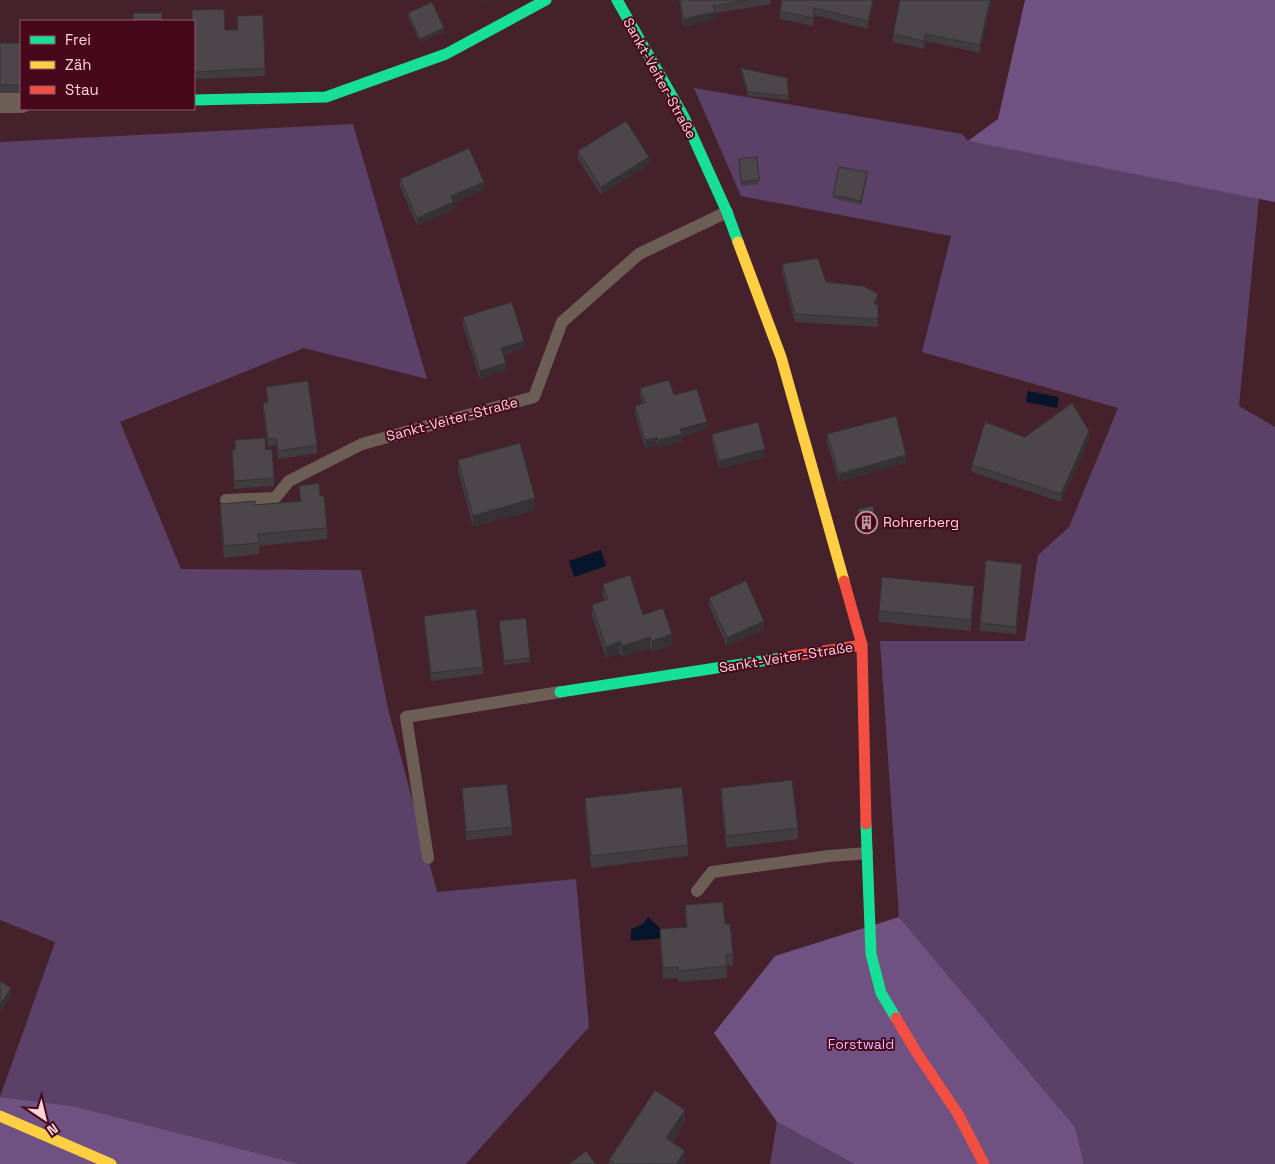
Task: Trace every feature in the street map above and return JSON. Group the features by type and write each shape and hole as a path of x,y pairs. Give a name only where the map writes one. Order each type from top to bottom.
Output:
{"street":[{"path":"195,100 326,98 446,54 546,0"},
{"name":"Sankt-Veiter-Straße","path":"617,0 684,117 727,212 780,357 862,645 871,954 881,993 915,1050 958,1114 984,1164"},
{"path":"0,101 20,102"},
{"name":"Sankt-Veiter-Straße","path":"560,692 862,645"},
{"path":"0,1116 111,1164"}],"lane":[{"name":"Sankt-Veiter-Straße","path":"226,500 275,498 289,482 362,444 534,397 562,322 639,254 727,212"},
{"name":"Sankt-Veiter-Straße","path":"428,858 406,717 560,692"},
{"path":"697,891 712,872 867,852"}],"shaded area":[{"path":"694,88 962,134 968,141 1259,198 1239,406 1275,427 1275,1164 1084,1164 1075,1127 899,917 880,641 1025,641 1038,555 1069,527 1118,408 922,352 951,236 741,196"},
{"path":"353,124 427,379 304,348 120,422 181,569 361,570 388,709 437,892 576,879 589,1027 466,1164 300,1164 73,1106 0,1097 55,942 0,920 0,142"},
{"path":"777,1122 854,1164 770,1164"}],"green space":[{"path":"1025,0 1275,0 1275,202 968,141 998,119"},
{"name":"Forstwald","path":"899,917 1075,1127 1084,1164 854,1164 777,1122 714,1033 775,956"},
{"path":"0,1097 73,1106 300,1164 0,1164"}],"water":[{"path":"1028,391 1059,397 1057,408 1026,402"},
{"path":"601,550 606,566 574,577 569,561"},
{"path":"648,917 665,933 664,938 631,941 631,929 643,924"}],"building":[{"path":"680,0 748,0 713,6 715,12 683,19"},
{"path":"782,0 873,0 868,21 814,8 813,18 780,11"},
{"path":"900,0 990,0 980,45 925,34 924,41 893,34"},
{"path":"432,2 444,28 420,39 408,13"},
{"path":"224,9 225,30 238,30 237,16 263,15 265,68 195,72 195,20 192,20 192,10"},
{"path":"133,13 162,13 162,20 133,20"},
{"path":"0,43 20,43 20,85 0,85"},
{"path":"741,68 787,78 789,96 748,92"},
{"path":"626,121 649,157 601,187 578,151"},
{"path":"469,148 484,182 451,196 453,202 417,218 400,179"},
{"path":"757,157 759,180 741,182 739,159"},
{"path":"839,167 867,172 861,201 833,195"},
{"path":"818,258 826,282 863,286 878,294 874,304 878,305 878,319 795,314 782,264"},
{"path":"512,302 524,341 501,348 506,363 480,371 463,317"},
{"path":"669,380 674,395 697,389 707,422 680,429 682,434 658,440 657,437 645,440 635,406 645,403 640,388"},
{"path":"308,381 317,445 278,451 276,438 268,439 263,403 268,402 266,387"},
{"path":"1072,403 1089,431 1061,494 972,465 985,422 1025,437"},
{"path":"896,416 906,455 839,474 827,434"},
{"path":"758,422 765,449 719,461 712,434"},
{"path":"265,438 266,450 272,449 274,478 234,481 232,450 235,450 235,440"},
{"path":"520,443 535,498 473,516 458,460"},
{"path":"319,483 320,496 324,496 327,528 258,534 259,543 224,546 220,504 255,501 255,505 301,501 299,486"},
{"name":"Rohrerberg","path":"873,506 876,527 861,529 858,509"},
{"path":"986,560 1022,564 1016,627 980,623"},
{"path":"630,575 643,615 663,608 672,634 652,641 650,637 622,646 620,641 606,647 592,605 608,599 603,584"},
{"path":"882,577 974,586 971,620 879,611"},
{"path":"746,581 764,621 727,638 709,598"},
{"path":"476,609 483,667 431,673 424,616"},
{"path":"526,618 530,658 504,661 499,621"},
{"path":"792,780 798,828 726,836 721,788"},
{"path":"507,784 512,827 466,832 462,788"},
{"path":"682,787 688,845 591,856 585,798"},
{"path":"723,902 725,924 730,924 733,954 726,955 727,966 678,971 678,967 663,968 660,929 687,927 685,905"},
{"path":"0,981 11,988 0,1005"},
{"path":"655,1090 685,1110 666,1138 685,1151 676,1164 615,1164 609,1160"},
{"path":"586,1151 596,1164 569,1164"}],"traffic: fast":[{"path":"195,100 326,97 446,54 546,0"},
{"path":"617,0 684,117 727,212 738,242"},
{"path":"560,692 781,658"},
{"path":"866,824 871,954 881,993 896,1018"}],"traffic: slow":[{"path":"738,242 781,357 844,581"},
{"path":"0,1116 111,1164"}],"traffic: jam":[{"path":"844,581 862,645 866,824"},
{"path":"781,658 862,645"},
{"path":"896,1018 958,1114 984,1164"}],"place":[{"name":"Rohrerberg","path":"867,522"}]}
